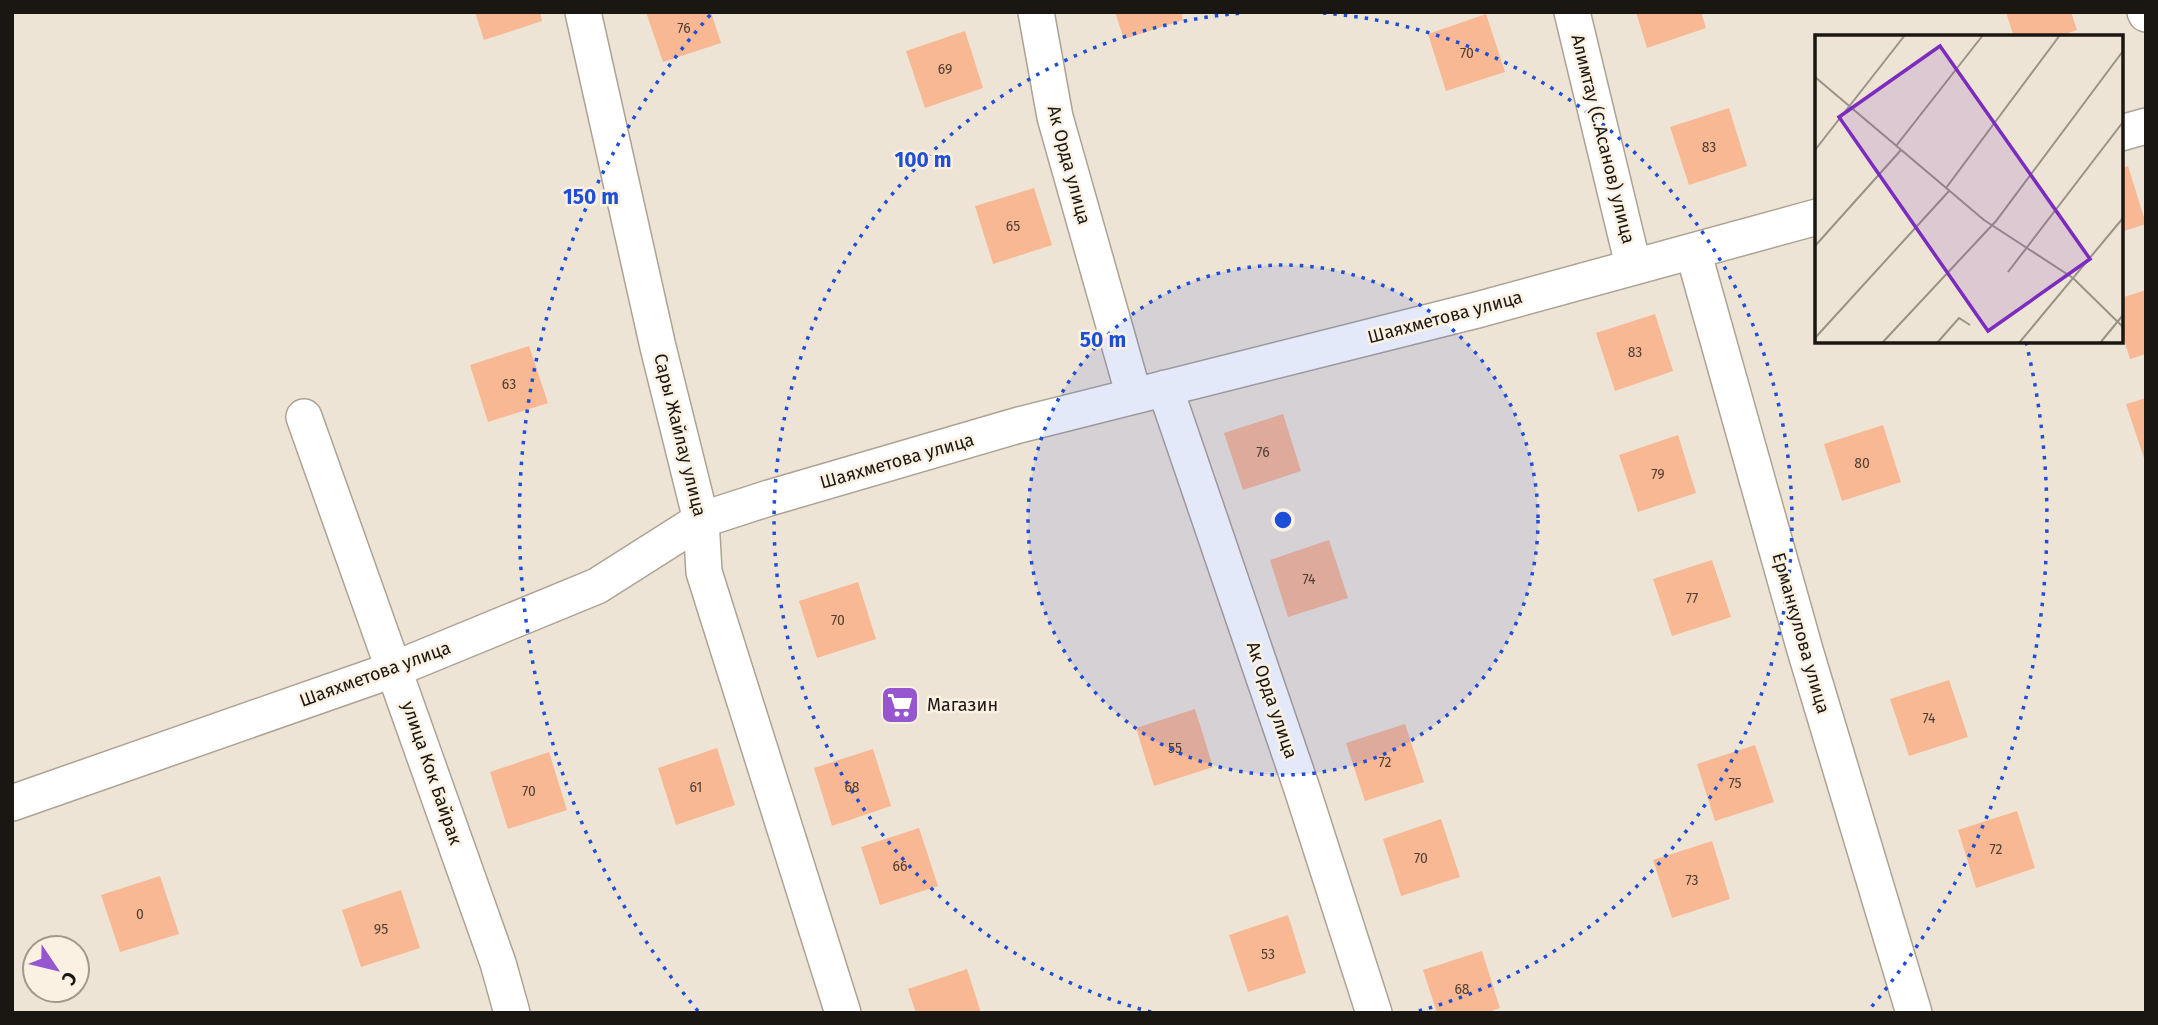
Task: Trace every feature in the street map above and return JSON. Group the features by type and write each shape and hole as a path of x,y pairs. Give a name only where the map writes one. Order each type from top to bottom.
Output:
{"street":[{"name":"Сары Жайлау улица","path":"583,12 658,347 701,520 704,572 843,1013"},
{"name":"Ак Орда улица","path":"1036,12 1055,117 1150,392 1303,789 1374,1013"},
{"name":"Алимтау (С.Асанов) улица","path":"1572,12 1633,265"},
{"path":"2123,132 2146,126"},
{"name":"Шаяхметова улица","path":"12,803 395,669 597,586 701,520 1019,425 1477,310 1633,265 1815,218"},
{"name":"Ерманкулова улица","path":"1693,251 1805,650 1914,1013"},
{"name":"улица Кок Байрак","path":"304,417 498,963 512,1013"}],"building":[{"path":"475,12 540,12 542,21 484,40"},
{"path":"646,12 711,12 721,43 663,62"},
{"path":"1115,12 1181,12 1183,20 1124,39"},
{"path":"1636,12 1701,12 1706,28 1647,48"},
{"path":"2006,12 2071,12 2077,30 2063,35 2013,35"},
{"path":"1486,14 1505,72 1446,91 1428,34"},
{"path":"965,31 983,88 925,108 906,51"},
{"path":"1729,108 1747,166 1689,185 1670,127"},
{"path":"2128,166 2146,224 2123,231 2123,167"},
{"path":"1034,188 1052,245 993,264 975,206"},
{"path":"2146,290 2146,354 2130,359 2123,336 2123,297"},
{"path":"1655,314 1673,371 1615,391 1596,333"},
{"path":"529,346 548,403 488,422 470,365"},
{"path":"2146,398 2146,461 2145,461 2126,404"},
{"path":"1283,414 1301,471 1243,490 1224,433"},
{"path":"1883,425 1901,482 1842,501 1824,444"},
{"path":"1678,435 1696,493 1638,512 1619,455"},
{"path":"1329,540 1348,598 1288,617 1270,560"},
{"path":"1712,560 1731,617 1672,636 1653,579"},
{"path":"858,582 876,639 817,658 799,601"},
{"path":"1949,680 1968,737 1909,756 1890,699"},
{"path":"1195,709 1213,767 1154,786 1136,728"},
{"path":"1405,724 1424,782 1365,801 1346,743"},
{"path":"1755,745 1774,802 1715,821 1697,764"},
{"path":"717,748 735,805 676,825 658,768"},
{"path":"873,749 891,806 832,826 814,768"},
{"path":"549,752 567,810 508,829 490,772"},
{"path":"2017,811 2035,868 1976,888 1958,830"},
{"path":"1441,819 1460,877 1401,896 1383,839"},
{"path":"919,828 938,886 880,905 861,847"},
{"path":"1712,841 1730,899 1672,918 1653,860"},
{"path":"160,876 179,934 120,952 101,895"},
{"path":"401,890 420,948 361,967 342,910"},
{"path":"1288,915 1306,973 1248,992 1229,935"},
{"path":"1482,951 1500,1008 1486,1013 1437,1013 1423,970"},
{"path":"967,969 981,1013 916,1013 908,989"}],"place":[{"name":"Магазин","path":"900,705"}]}
